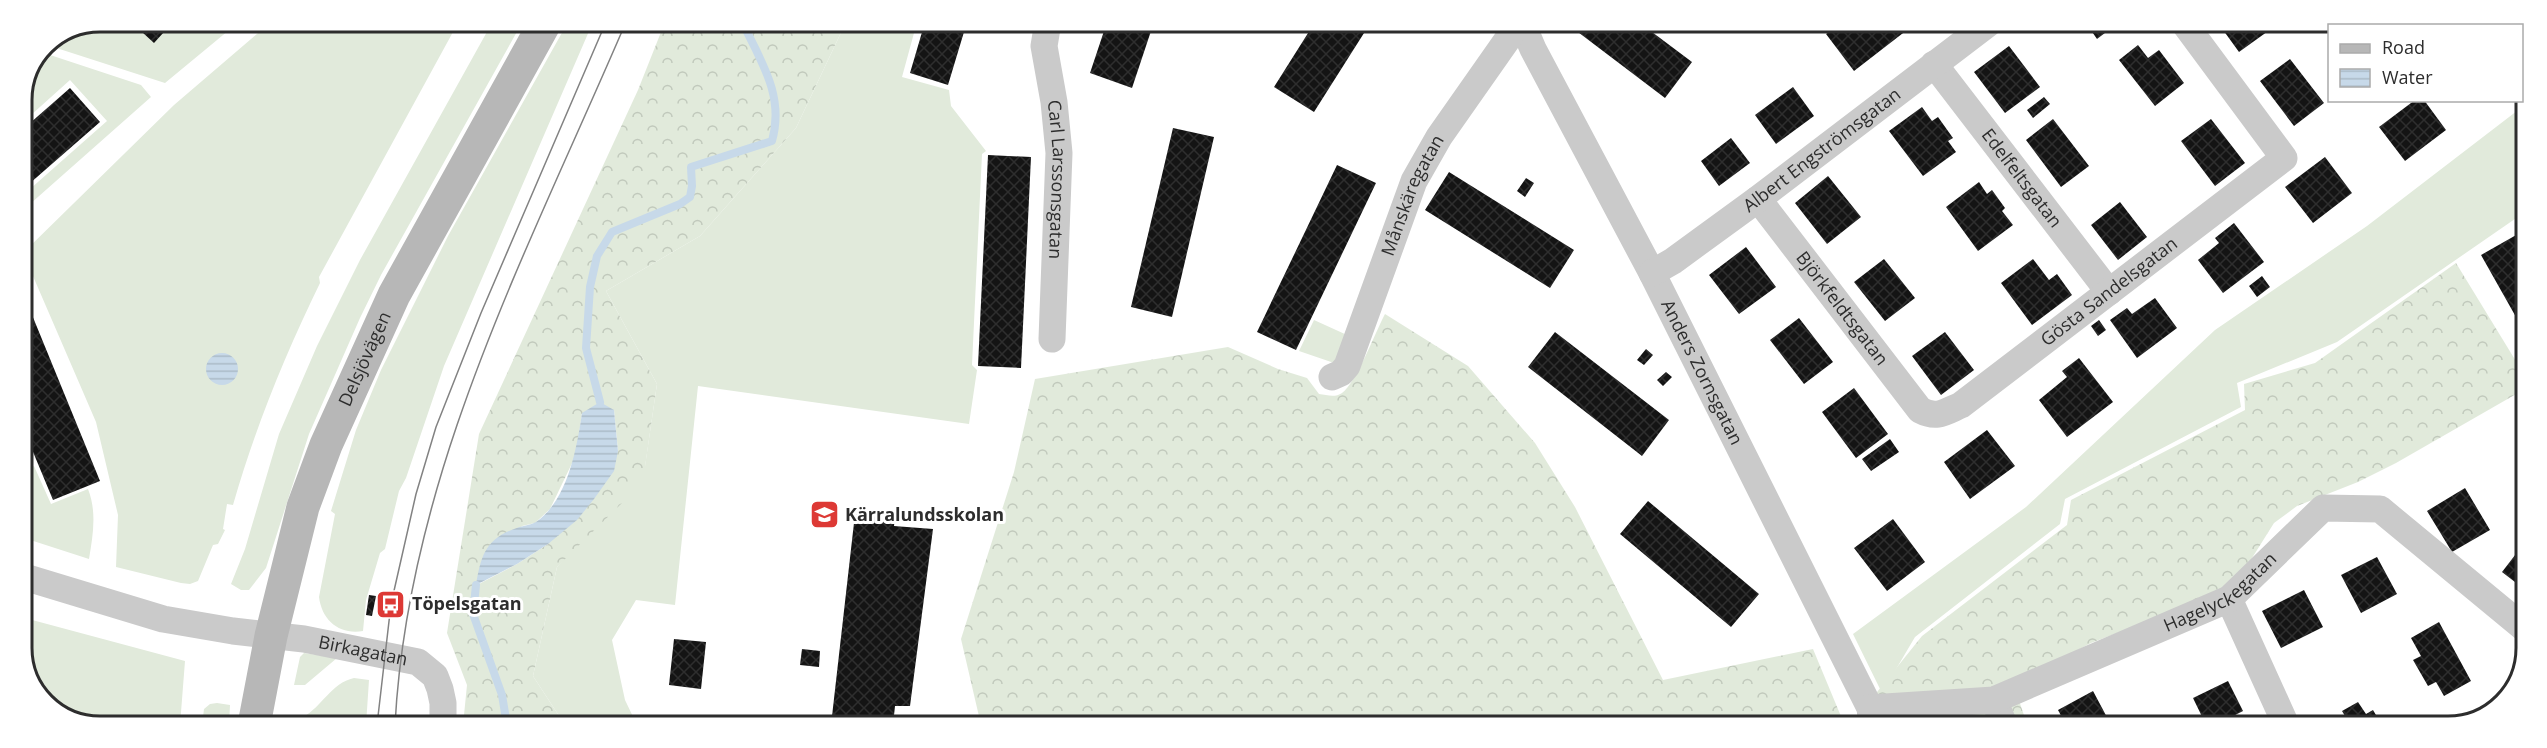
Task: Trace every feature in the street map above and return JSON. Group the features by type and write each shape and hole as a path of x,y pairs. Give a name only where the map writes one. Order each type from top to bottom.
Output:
{"street":[{"name":"Delsjövägen","path":"256,716 271,636 303,507 326,445 394,295 540,32"},
{"name":"Carl Larssonsgatan","path":"1046,32 1044,46 1054,102 1059,153 1052,339"},
{"name":"Månskäregatan","path":"1332,377 1341,373 1347,366 1414,181 1439,137 1514,32"},
{"name":"Anders Zornsgatan","path":"1525,32 1652,273 1871,716"},
{"name":"Albert Engströmsgatan","path":"1652,273 1673,261 1758,199 1977,32"},
{"name":"Gösta Sandelsgatan","path":"1930,416 1961,405 2284,158 2191,32"},
{"name":"Edelfeltsgatan","path":"1934,64 2109,292"},
{"name":"Björkfeldtsgatan","path":"1758,199 1920,410 1930,416"},
{"name":"Hagelyckegatan","path":"1878,716 1994,700 2229,599 2323,508 2380,509 2516,621"},
{"path":"32,579 164,619 271,636"},
{"path":"2229,599 2281,716"},
{"name":"Birkagatan","path":"271,636 304,639 418,662 426,667 437,683 443,703 443,716"},
{"path":"1994,700 2001,716"}],"green space":[{"path":"227,32 165,83 56,48 74,37 87,33"},
{"path":"259,32 453,32 319,277 320,283 261,420 233,505 227,504 223,529 225,530 218,544 213,545 198,581 190,584 116,567 118,515 96,422 32,274 32,244 174,105"},
{"path":"487,32 517,32 381,275 309,434 266,568 249,590 241,590 231,584 245,549 279,434 317,346 360,260"},
{"path":"562,32 589,32 444,366 406,478 399,491 385,549 380,553 366,600 363,631 347,631 328,619 319,597 335,514 331,511 356,430 381,370 448,236"},
{"path":"661,32 841,32 796,128 700,236 606,291 657,384 645,467 622,503 557,567 533,676 559,716 464,716 467,685 447,633 479,434 638,90","holes":["614,410 618,451 548,544 517,564 477,585 522,526 535,523 550,509 576,455 582,413"]},
{"path":"841,32 914,32 902,77 949,90 951,106 986,151 982,154 972,365 977,370 969,424 698,386 675,605 636,600 612,640 625,700 633,716 559,716 533,676 557,567 645,466 657,384 606,291 700,236 796,128"},
{"path":"49,55 141,85 151,97 32,202 32,187 107,121 70,80 32,114 33,87 43,62"},
{"path":"2515,112 2515,219 2337,342 2237,383 2241,407 2065,499 2060,524 1915,637 1882,693 1853,634 2026,507 2215,330 2367,226"},
{"path":"2456,263 2515,360 2516,394 2396,463 2358,482 2297,506 2274,523 2230,593 2169,613 2091,643 2044,668 2015,689 2024,716 1872,716 1869,702 1922,636 2067,525 2071,500 2245,410 2244,384 2315,363"},
{"path":"1385,314 1468,366 1535,443 1575,507 1663,680 1813,649 1841,716 979,716 961,639 1014,472 1035,379 1228,347 1278,369 1307,378 1319,394 1331,396 1342,393 1353,379"},
{"path":"1314,320 1347,335 1337,364 1299,351"},
{"path":"34,466 51,504 88,489 93,506 93,532 89,559 32,541 32,467"},
{"path":"32,620 185,661 181,716 91,716 82,714 55,700 41,682 33,661"},
{"path":"304,653 337,658 305,685 294,685 300,657"},
{"path":"354,678 369,680 367,716 305,716 333,690"},
{"path":"210,704 230,705 229,716 203,716 204,709"}],"water":[{"path":"222,353 233,358 238,369 233,380 222,385 211,380 206,369 211,358"},
{"path":"600,402 614,410 618,451 614,471 577,520 548,544 517,564 476,585 483,557 491,544 504,533 536,522 556,500 574,457 582,413"}],"building":[{"path":"142,32 164,32 154,43"},
{"path":"922,32 964,32 948,85 910,73"},
{"path":"1104,32 1151,32 1132,88 1090,73"},
{"path":"1309,32 1365,32 1314,112 1274,87"},
{"path":"1578,32 1652,32 1692,62 1665,98"},
{"path":"1829,32 1904,32 1854,71 1826,34"},
{"path":"2092,32 2106,32 2097,39"},
{"path":"2225,32 2267,32 2239,52"},
{"path":"2138,45 2148,58 2159,50 2184,83 2155,106 2119,60"},
{"path":"2009,46 2040,87 2005,113 1974,72"},
{"path":"2290,59 2324,103 2294,126 2260,81"},
{"path":"1793,87 1814,116 1776,144 1755,115"},
{"path":"70,88 100,122 32,181 32,121"},
{"path":"2044,97 2050,104 2033,118 2027,110"},
{"path":"2412,102 2425,102 2446,130 2405,161 2379,127"},
{"path":"1922,107 1932,121 1938,117 1953,138 1948,141 1956,152 1923,176 1889,131"},
{"path":"2053,119 2089,166 2061,187 2026,140"},
{"path":"2211,119 2245,163 2215,186 2181,141"},
{"path":"1173,128 1214,137 1172,317 1131,307"},
{"path":"1731,138 1750,163 1719,186 1701,161"},
{"path":"988,155 1031,157 1021,368 978,366"},
{"path":"2325,157 2352,193 2313,223 2285,187"},
{"path":"1337,165 1376,183 1296,350 1257,332"},
{"path":"1449,172 1574,250 1550,288 1425,210"},
{"path":"1828,176 1861,217 1827,244 1795,203"},
{"path":"1526,178 1534,183 1525,197 1517,191"},
{"path":"1979,182 1987,194 1992,190 2005,208 2002,211 2013,225 1978,251 1946,207"},
{"path":"2120,202 2147,237 2118,260 2091,225"},
{"path":"2234,223 2264,262 2223,293 2198,260 2219,243 2215,238"},
{"path":"2515,236 2515,316 2481,255"},
{"path":"1746,247 1776,287 1739,314 1709,275"},
{"path":"1884,259 1915,298 1885,321 1854,282"},
{"path":"2033,259 2049,280 2057,274 2072,295 2032,325 2001,283"},
{"path":"2262,276 2270,287 2257,297 2249,286"},
{"path":"2155,298 2177,328 2137,358 2110,320 2127,308 2132,314"},
{"path":"32,315 100,481 53,500 32,449"},
{"path":"1799,318 1833,362 1804,384 1770,340"},
{"path":"2099,320 2106,330 2098,336 2091,326"},
{"path":"1555,332 1669,420 1642,456 1528,367"},
{"path":"1945,332 1974,370 1941,395 1912,356"},
{"path":"1646,349 1653,355 1644,365 1637,360"},
{"path":"2079,358 2113,402 2067,437 2039,400 2067,377 2062,371"},
{"path":"1666,372 1672,377 1663,386 1657,380"},
{"path":"1854,388 1888,434 1856,458 1822,412"},
{"path":"1987,430 2015,466 1970,499 1944,462"},
{"path":"1890,439 1899,452 1871,471 1862,459"},
{"path":"2465,488 2490,530 2452,552 2427,511"},
{"path":"1648,501 1759,594 1731,627 1620,534"},
{"path":"855,514 895,517 894,526 933,529 910,706 895,706 894,716 832,716"},
{"path":"1893,519 1925,562 1887,591 1854,548"},
{"path":"2516,554 2516,583 2502,572"},
{"path":"2377,557 2397,594 2361,613 2341,575"},
{"path":"2304,590 2323,627 2281,648 2262,611"},
{"path":"369,595 376,596 372,616 366,615"},
{"path":"2439,622 2471,681 2444,696 2436,682 2428,686 2413,660 2421,656 2411,638"},
{"path":"674,639 706,642 701,689 669,685"},
{"path":"802,649 820,651 819,667 800,665"},
{"path":"2228,681 2243,711 2233,716 2202,716 2193,698"},
{"path":"2093,691 2106,716 2061,716 2058,710"},
{"path":"2358,702 2366,714 2373,710 2377,716 2345,716 2342,711"}],"waterway":[{"path":"600,402 586,348 590,287 597,256 612,232 680,204 690,197 691,167 772,141 776,111 774,97 765,70 747,32"},
{"path":"476,585 473,614 502,695 506,716"}],"tram line":[{"path":"378,716 391,604 416,494 436,427 481,313 602,32"},
{"path":"396,716 405,632 423,541 448,452 479,364 514,278 622,32"}],"place":[{"name":"Kärralundsskolan","path":"824,515"},
{"name":"Töpelsgatan","path":"391,604"}]}
